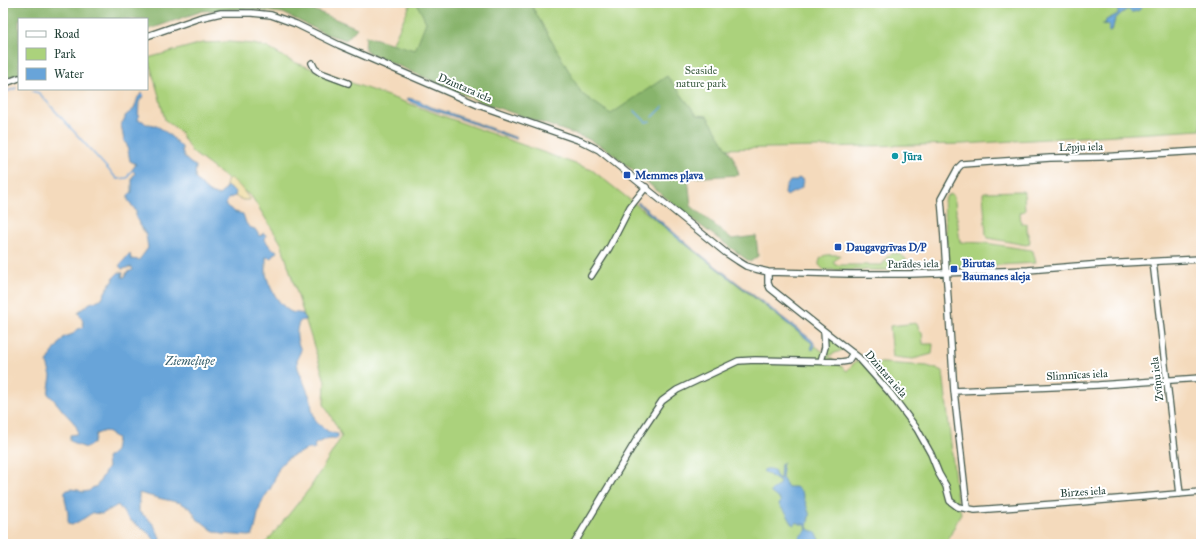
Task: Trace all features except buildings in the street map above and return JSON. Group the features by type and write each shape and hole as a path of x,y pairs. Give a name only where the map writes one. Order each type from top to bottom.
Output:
{"street":[{"name":"Dzintara iela","path":"148,36 199,18 221,13 252,13 271,15 296,24 339,45 478,105 581,141 599,150 726,253 746,266"},
{"path":"312,63 315,69 321,73 348,83"},
{"path":"3,84 18,78"},
{"name":"Lēpju iela","path":"946,273 941,199 958,168 962,164 1050,158 1201,151"},
{"path":"591,276 609,248 630,207 646,187"},
{"name":"Parādes iela","path":"746,266 768,272 849,274 946,273 1028,270 1102,264 1201,259"},
{"name":"Zvīņu iela","path":"1153,262 1180,494"},
{"name":"Dzintara iela","path":"768,272 768,283 770,288 824,332 854,353 873,372 917,429 946,486 950,501 958,507 967,508"},
{"path":"946,273 954,391 967,508"},
{"path":"821,361 825,347 824,332"},
{"path":"574,544 636,439 662,401 677,390 738,361 848,362 854,353"},
{"name":"Slimnīcas iela","path":"954,391 1167,381 1201,378"},
{"name":"Birzes iela","path":"967,508 975,510 1201,492"}],"green space":[{"path":"3,3 297,3 357,28 346,40 326,34 283,13 245,9 202,11 148,30 148,18 18,18 18,74 3,79"},
{"name":"Seaside nature park","path":"411,3 1201,3 1201,130 963,144 672,150 387,55"},
{"path":"530,3 582,94 611,114 667,76 697,115 707,116 734,159 739,175 688,178 691,206 732,239 756,236 758,256 750,262 689,217 608,150 586,138 478,101 365,51 366,36 415,50 426,22 417,4"},
{"path":"229,42 253,44 266,47 291,61 592,170 827,355 829,337 845,349 828,356 847,371 856,361 927,366 943,371 957,499 961,513 946,544 265,544 310,488 342,436 324,404 325,381 281,243 252,197 192,152 180,132 165,120 148,58 202,43"},
{"path":"1024,192 1025,211 1020,212 1021,224 1027,224 1027,231 1030,241 1029,244 1026,245 988,238 986,235 983,193"},
{"path":"951,194 954,197 955,202 960,242 985,243 1031,250 1033,251 1036,263 948,268 944,200"},
{"path":"893,253 900,254 906,259 906,265 900,270 824,270 819,265 819,261 823,256 840,255 833,262 835,265 882,265 888,256"},
{"path":"917,323 920,332 922,332 923,344 933,344 932,354 913,359 893,357 890,326"}],"sand":[{"path":"230,178 241,188 250,200 243,200 236,197 235,192 226,186 227,181"}],"water":[{"path":"1130,3 1137,3 1142,7 1131,12 1128,9 1122,13 1116,19 1112,31 1109,32 1109,26 1107,24 1102,25 1102,24 1105,24 1106,20 1118,14 1118,8 1121,9"},
{"name":"Ziemeļupe","path":"142,93 144,95 139,102 138,120 161,128 182,147 186,158 190,163 196,166 195,178 208,191 215,195 219,195 225,190 226,186 236,192 235,196 229,198 225,205 235,212 243,214 249,227 255,229 259,235 262,236 263,233 266,235 265,240 272,249 276,250 277,252 272,258 266,257 266,273 271,289 284,307 292,312 303,314 305,320 300,321 297,331 297,339 301,350 297,360 298,368 311,400 312,410 316,422 329,432 338,434 338,437 335,439 331,438 320,442 314,445 315,448 313,450 309,448 290,457 282,464 271,488 262,502 253,535 249,536 222,534 212,530 198,520 191,509 181,503 139,493 139,512 154,525 162,544 157,544 148,533 125,515 118,505 102,514 92,513 72,525 68,524 65,491 71,489 82,492 89,491 97,486 108,467 107,458 115,451 117,438 105,431 96,434 94,443 86,448 75,444 70,440 70,435 77,434 78,431 74,423 48,394 51,376 47,363 64,337 73,334 76,330 84,327 78,312 90,303 102,298 110,283 114,281 113,278 119,272 123,273 122,277 125,277 127,272 133,270 132,267 122,269 119,266 130,253 131,259 139,260 148,248 146,235 136,218 136,211 128,200 128,195 132,192 132,178 135,173 132,170 136,164 130,161 121,124 125,119 125,116 134,109 138,97"},
{"path":"407,99 420,101 428,106 517,138 515,139 427,108 411,102"},
{"path":"798,178 804,180 802,187 787,196 785,194 786,187 790,181 796,181"},
{"path":"638,202 692,248 812,340 815,345 813,350 811,349 812,343 676,237 637,203"},
{"path":"784,462 782,466 782,478 788,487 796,487 802,492 810,516 807,527 809,530 816,533 822,544 801,544 799,537 807,530 805,524 800,524 797,522 793,525 787,514 779,505 781,501 770,492 778,486 780,482 763,471 765,469 771,469 775,471 775,474 780,479 781,464"}],"waterway":[{"path":"3,93 16,88"},
{"path":"32,91 39,93 117,179 127,178 132,170"},
{"path":"653,117 663,107"},
{"path":"634,110 646,122 650,121"}],"place":[{"name":"Jūra","path":"895,156"},
{"name":"Memmes pļava","path":"627,175"},
{"name":"Daugavgrīvas D/P","path":"838,247"},
{"name":"Birutas Baumanes aleja","path":"954,269"}]}
